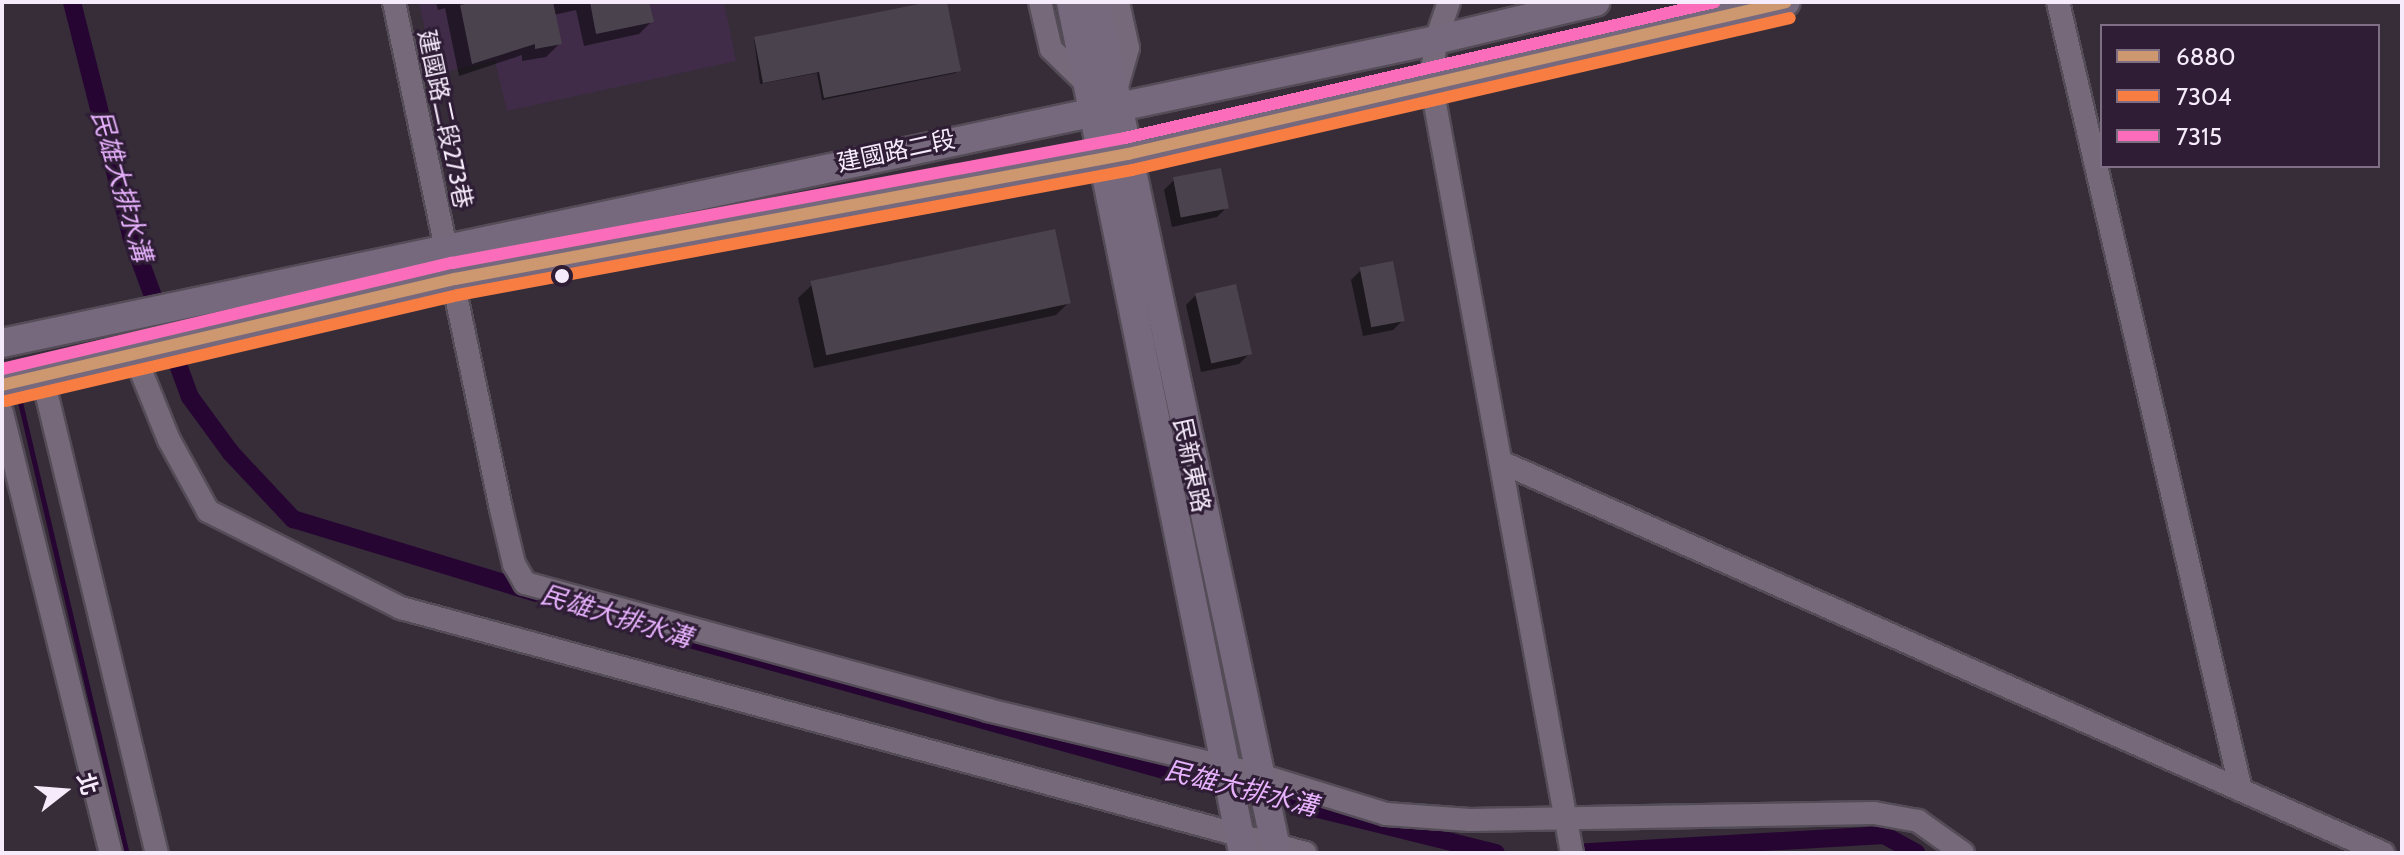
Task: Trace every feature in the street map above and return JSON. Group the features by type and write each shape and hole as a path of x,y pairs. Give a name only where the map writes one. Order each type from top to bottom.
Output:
{"main road":[{"path":"1071,2 1105,98"},
{"path":"1096,2 1114,155"},
{"name":"建國路二段","path":"2,343 1105,98 1436,40 1596,2"},
{"name":"建國路二段","path":"135,353 455,279 1114,155 1786,2"},
{"name":"民新東路","path":"1114,155 1223,769 1241,846"},
{"name":"民新東路","path":"1114,155 1277,850"},
{"path":"2,385 135,353"}],"street":[{"name":"建國路二段273巷","path":"394,2 444,246 455,279 501,509 514,564 525,583 1223,769"},
{"path":"1040,2 1051,49 1105,98"},
{"path":"1054,2 1064,49 1105,98"},
{"path":"1105,98 1116,42 1108,2"},
{"path":"1105,98 1128,48 1118,2"},
{"path":"1449,2 1436,40 1431,82 1572,853"},
{"path":"2058,2 2241,790"},
{"path":"135,353 169,440 208,511 401,608 821,719 1241,846 1305,853"},
{"path":"42,375 157,853"},
{"path":"2,413 111,853"},
{"path":"1501,462 2383,853"},
{"path":"1223,769 1260,775 1386,814 1470,820 1874,813 1918,821 1963,853"}],"shaded area":[{"path":"419,2 724,2 736,61 507,111 495,61 435,74"}],"building":[{"path":"476,2 553,2 562,44 535,49 535,44 472,64 460,5"},
{"path":"590,2 649,2 654,22 596,34"},
{"path":"929,2 947,2 961,71 824,98 819,72 763,83 754,37"},
{"path":"1221,168 1229,208 1181,218 1173,177"},
{"path":"1055,229 1071,303 826,355 810,281"},
{"path":"1393,261 1405,321 1371,327 1360,267"},
{"path":"1236,284 1252,354 1211,364 1195,293"}],"waterway":[{"name":"民雄大排水溝","path":"72,2 131,236 190,397 231,453 293,519 536,593"},
{"path":"20,402 127,853"},
{"name":"民雄大排水溝","path":"679,636 1189,777 1496,853"},
{"name":"民雄大排水溝","path":"1573,853 1884,835 1916,853"}],"transit line":[{"name":"7315","path":"2,369 452,263 1125,138 1715,2"},
{"name":"6880","path":"2,385 455,279 1128,154 1786,2"},
{"name":"7304","path":"6,401 458,295 1132,170 1790,18"}]}
